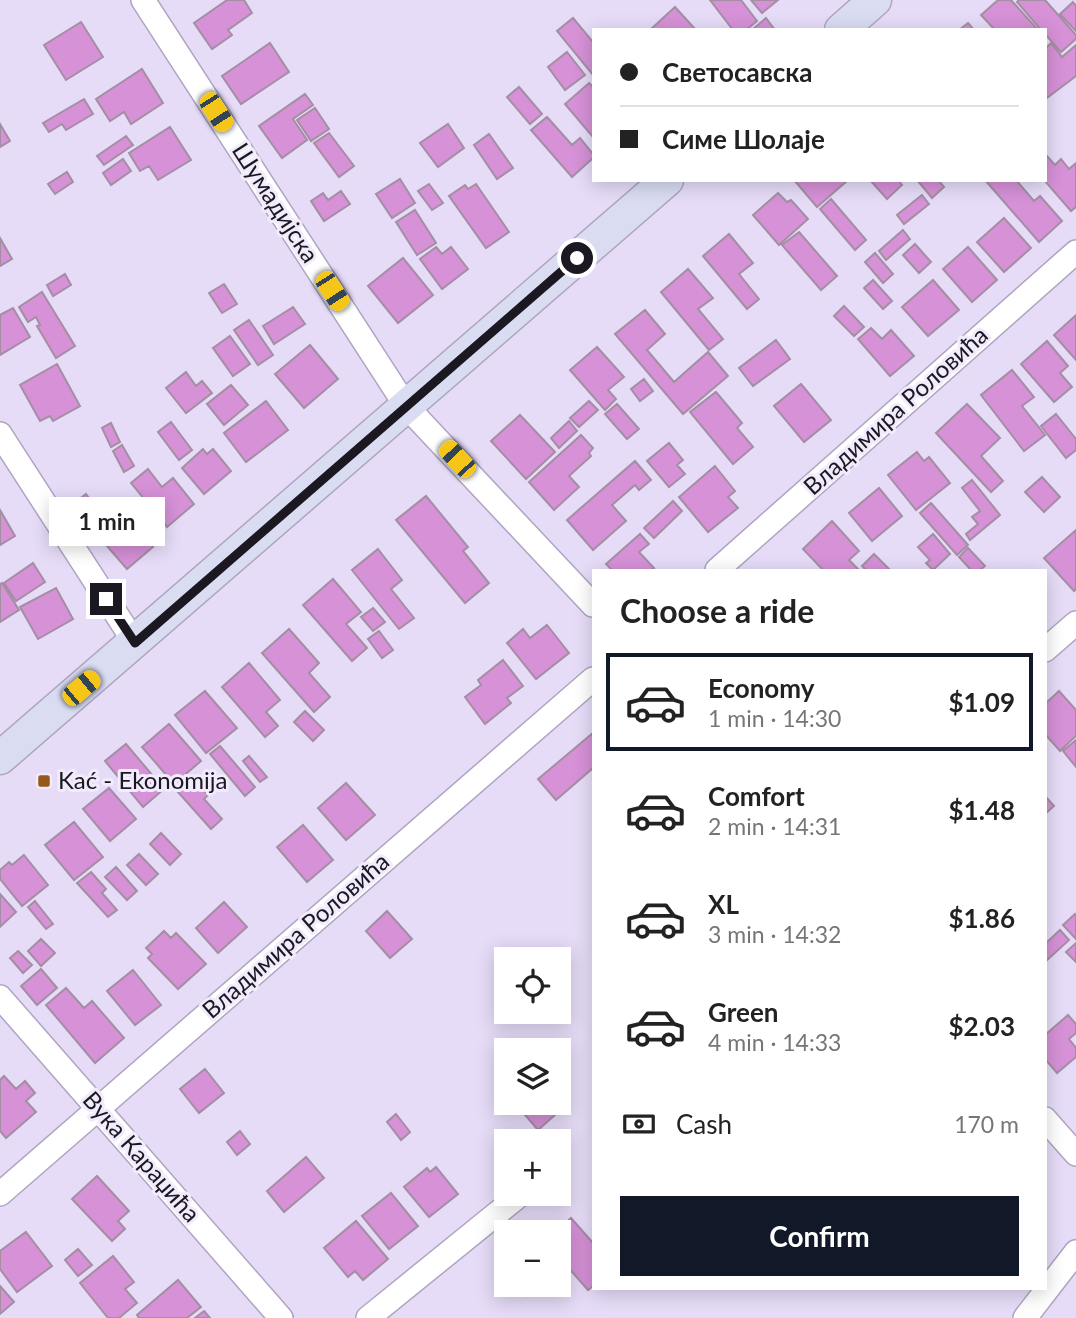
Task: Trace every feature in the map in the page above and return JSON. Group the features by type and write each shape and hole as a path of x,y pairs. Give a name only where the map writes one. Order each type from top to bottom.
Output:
{"main road":[{"path":"0,758 665,182"}],"street":[{"name":"Шумадијска","path":"143,0 406,406 592,604"},
{"name":"Владимира Роловића","path":"718,569 1076,252"},
{"path":"0,434 135,643"},
{"path":"1047,648 1076,623"},
{"name":"Владимира Роловића","path":"0,1194 592,680"},
{"name":"Вука Караџића","path":"0,997 281,1318"},
{"path":"1047,1121 1076,1154"},
{"path":"368,1318 506,1206"},
{"path":"1047,1289 1076,1252"},
{"path":"1024,1318 1046,1290"}],"building":[{"path":"227,0 244,0 252,13 228,30 232,35 212,49 194,23"},
{"path":"710,0 741,0 757,21 748,28 731,28"},
{"path":"751,0 778,0 762,13"},
{"path":"998,0 1011,0 1036,28 993,28 981,15"},
{"path":"1045,0 1076,35 1076,39 1061,52 1047,36 1047,28 1039,28 1017,2"},
{"path":"1073,2 1076,6 1076,31 1060,14"},
{"path":"675,7 694,28 652,28"},
{"path":"573,18 592,41 592,74 557,31"},
{"path":"766,18 774,28 754,28"},
{"path":"81,22 103,57 66,80 44,45"},
{"path":"270,43 289,72 241,104 222,76"},
{"path":"1051,43 1062,57 1076,45 1076,76 1047,98 1047,47"},
{"path":"567,52 585,75 565,90 548,67"},
{"path":"142,69 163,103 131,124 124,112 110,121 96,99"},
{"path":"589,83 592,86 592,136 565,104"},
{"path":"519,87 542,114 530,124 507,97"},
{"path":"305,94 313,105 293,119 307,140 282,158 259,126"},
{"path":"84,99 93,114 66,130 62,124 49,132 43,123"},
{"path":"315,108 329,129 311,141 297,120"},
{"path":"547,117 572,145 580,138 592,153 592,159 572,177 531,130"},
{"path":"0,124 10,141 0,147"},
{"path":"448,124 464,148 438,167 420,143"},
{"path":"170,127 191,160 158,180 149,166 140,171 129,153"},
{"path":"329,133 354,166 339,177 314,143"},
{"path":"489,134 513,168 497,179 474,145"},
{"path":"126,136 133,145 104,165 97,156"},
{"path":"1047,156 1055,165 1061,159 1069,169 1076,163 1076,207 1071,211 1046,182"},
{"path":"123,159 131,171 111,185 103,173"},
{"path":"67,172 73,182 55,194 48,184"},
{"path":"400,179 415,203 392,218 376,194"},
{"path":"796,182 846,182 817,207"},
{"path":"872,182 900,182 902,185 887,199"},
{"path":"919,182 940,182 944,187 932,198"},
{"path":"987,182 1018,182 1034,201 1040,196 1062,221 1039,242"},
{"path":"429,184 443,203 432,210 418,191"},
{"path":"476,184 509,232 486,248 449,196 465,185 468,189"},
{"path":"341,191 350,204 324,221 311,201 323,193 328,200"},
{"path":"778,193 787,202 791,200 808,219 779,245 753,215"},
{"path":"922,195 929,204 904,224 897,215"},
{"path":"831,199 866,240 855,250 820,209"},
{"path":"415,210 436,243 417,255 396,222"},
{"path":"1004,218 1031,248 1004,272 977,242"},
{"path":"903,230 910,239 886,260 879,251"},
{"path":"799,232 837,276 821,290 782,245"},
{"path":"729,234 753,263 739,274 759,299 747,309 703,256"},
{"path":"0,238 12,259 0,266"},
{"path":"915,244 931,262 919,273 903,255"},
{"path":"436,247 442,254 451,247 468,269 442,289 420,259"},
{"path":"968,247 997,280 972,302 943,269"},
{"path":"875,253 893,274 883,283 865,262"},
{"path":"403,258 433,295 398,323 368,286"},
{"path":"688,269 713,298 698,309 723,339 709,350 661,292"},
{"path":"65,274 71,285 53,296 47,285"},
{"path":"873,280 892,301 883,309 864,288"},
{"path":"933,280 959,310 928,336 902,307"},
{"path":"224,284 237,304 222,313 209,293"},
{"path":"42,292 75,346 56,358 37,326 40,325 36,317 28,322 19,307"},
{"path":"844,306 864,327 854,336 834,316"},
{"path":"293,307 305,324 274,344 263,326"},
{"path":"13,308 30,337 0,355 0,315"},
{"path":"645,310 665,334 647,350 674,382 708,352 728,376 683,414 615,334"},
{"path":"1076,315 1076,360 1054,335"},
{"path":"249,320 273,355 258,365 234,330"},
{"path":"871,328 882,339 891,330 914,356 890,376 858,339"},
{"path":"230,336 250,364 233,376 213,348"},
{"path":"776,340 790,359 753,386 739,368"},
{"path":"1047,341 1068,366 1060,373 1072,387 1054,402 1021,364"},
{"path":"310,345 338,379 304,408 275,374"},
{"path":"597,347 624,377 608,390 616,399 605,410 570,370"},
{"path":"57,364 80,406 53,421 50,416 40,421 20,385"},
{"path":"1012,370 1034,397 1022,406 1045,435 1024,451 981,395"},
{"path":"186,372 196,386 202,381 212,393 186,413 166,388"},
{"path":"644,379 653,391 640,401 631,389"},
{"path":"801,384 831,420 804,442 774,406"},
{"path":"231,385 248,405 224,425 207,404"},
{"path":"716,392 742,423 737,428 753,447 733,464 690,412"},
{"path":"266,401 288,430 246,462 224,433"},
{"path":"589,401 598,410 579,427 570,418"},
{"path":"617,404 639,429 627,439 605,414"},
{"path":"967,404 1000,438 981,456 1003,481 991,492 936,433"},
{"path":"1056,414 1076,439 1076,450 1066,458 1041,426"},
{"path":"520,415 555,452 526,479 491,441"},
{"path":"569,421 577,431 559,448 551,438"},
{"path":"171,422 192,450 179,460 158,432"},
{"path":"111,423 120,442 111,447 102,428"},
{"path":"581,435 593,448 589,453 591,456 569,476 579,487 554,510 529,482"},
{"path":"669,443 683,460 677,465 685,474 669,487 647,461"},
{"path":"122,445 134,466 124,472 113,451"},
{"path":"203,449 207,454 213,449 231,471 204,494 182,468"},
{"path":"917,452 924,461 929,457 950,483 916,510 888,475"},
{"path":"635,461 651,480 639,490 635,485 612,505 626,521 593,550 567,520"},
{"path":"715,466 735,491 728,497 738,508 708,532 679,497"},
{"path":"148,469 162,487 173,478 194,504 167,527 131,483"},
{"path":"1042,477 1060,497 1044,512 1025,492"},
{"path":"972,480 1000,515 970,540 966,534 978,524 972,517 980,511 962,488"},
{"path":"879,488 902,516 872,541 849,513"},
{"path":"86,494 114,531 103,539 76,502"},
{"path":"426,496 468,547 463,551 489,583 465,603 396,520"},
{"path":"673,501 682,511 654,538 644,528"},
{"path":"931,503 968,545 957,555 920,513"},
{"path":"0,510 15,536 0,545"},
{"path":"832,521 859,551 849,560 858,569 822,569 803,549"},
{"path":"133,524 153,547 127,569 107,546"},
{"path":"1076,530 1076,589 1074,591 1044,558"},
{"path":"640,534 649,544 639,552 654,568 611,569 606,564"},
{"path":"933,534 950,554 932,569 926,563 930,560 918,547"},
{"path":"968,548 985,566 981,569 970,569 959,557"},
{"path":"378,549 402,580 391,589 414,618 399,629 352,570"},
{"path":"874,554 889,569 865,569 862,566"},
{"path":"33,563 45,582 16,601 4,583"},
{"path":"333,579 361,612 346,624 367,648 352,661 303,605"},
{"path":"2,583 19,610 0,622 0,584"},
{"path":"56,588 73,619 38,639 20,607"},
{"path":"373,608 385,622 373,631 361,617"},
{"path":"547,625 569,653 536,679 507,643 523,629 530,638"},
{"path":"289,629 319,663 309,673 330,697 314,712 262,653"},
{"path":"379,631 393,650 382,658 368,639"},
{"path":"503,660 523,686 507,698 511,703 485,724 465,697 481,685 478,680"},
{"path":"249,663 280,700 266,712 278,726 265,737 222,687"},
{"path":"205,691 237,728 206,753 175,715"},
{"path":"1059,691 1076,710 1076,736 1060,751 1047,736 1047,702"},
{"path":"305,711 324,730 313,741 294,722"},
{"path":"169,724 201,761 174,784 142,747"},
{"path":"592,734 592,769 556,800 538,779"},
{"path":"1076,740 1076,767 1063,751"},
{"path":"126,744 164,789 143,807 105,761"},
{"path":"220,746 255,787 245,796 210,754"},
{"path":"249,756 267,777 260,782 243,761"},
{"path":"193,779 208,795 204,799 222,819 211,829 178,792"},
{"path":"346,783 375,815 346,840 318,808"},
{"path":"109,788 136,819 110,841 83,809"},
{"path":"1047,798 1054,806 1047,812"},
{"path":"74,822 103,857 74,880 45,845"},
{"path":"303,825 333,860 307,882 277,847"},
{"path":"161,833 181,854 170,865 150,844"},
{"path":"139,854 158,874 146,885 127,865"},
{"path":"24,855 48,885 22,906 0,879 0,870 9,862 12,865"},
{"path":"116,867 137,891 127,900 105,877"},
{"path":"91,872 106,889 102,893 117,910 108,917 77,883"},
{"path":"0,894 16,912 0,927"},
{"path":"35,901 53,924 46,929 28,907"},
{"path":"224,902 247,927 218,953 196,928"},
{"path":"387,911 412,939 390,958 366,931"},
{"path":"1076,915 1076,939 1063,925"},
{"path":"1060,930 1069,940 1047,960 1047,942"},
{"path":"164,931 171,938 176,933 206,964 178,989 148,958 152,954 146,948"},
{"path":"41,939 55,953 41,966 28,951"},
{"path":"1076,943 1076,962 1066,952"},
{"path":"18,951 32,965 23,973 10,958"},
{"path":"41,969 57,988 37,1005 21,986"},
{"path":"133,970 161,1005 135,1025 107,991"},
{"path":"66,988 84,1008 92,1001 124,1038 95,1063 46,1005"},
{"path":"1068,1015 1076,1024 1076,1033 1069,1039 1076,1048 1076,1057 1057,1073 1047,1061 1047,1033"},
{"path":"205,1069 224,1093 199,1113 180,1089"},
{"path":"4,1076 16,1089 25,1081 35,1093 26,1101 36,1112 6,1138 0,1131 0,1080"},
{"path":"396,1114 410,1132 401,1140 387,1122"},
{"path":"525,1115 555,1115 539,1129"},
{"path":"240,1131 250,1144 237,1155 227,1142"},
{"path":"306,1157 324,1178 284,1212 267,1191"},
{"path":"436,1167 458,1194 429,1217 404,1187 427,1168 430,1172"},
{"path":"97,1176 129,1211 118,1221 125,1229 112,1241 72,1199"},
{"path":"391,1193 418,1226 389,1249 362,1216"},
{"path":"571,1218 592,1242 592,1287 588,1290 571,1271 571,1220 569,1220"},
{"path":"356,1221 388,1259 363,1280 355,1271 348,1277 324,1248"},
{"path":"26,1232 52,1266 17,1292 0,1269 0,1251"},
{"path":"78,1249 92,1265 78,1276 65,1260"},
{"path":"113,1256 134,1282 125,1289 137,1303 119,1318 108,1318 80,1283"},
{"path":"178,1280 201,1307 187,1318 139,1318 137,1315"},
{"path":"0,1286 14,1302 0,1314"},
{"path":"204,1311 210,1318 195,1318"}],"place":[{"name":"Kać - Ekonomija","path":"44,781"}],"route":[{"path":"106,599 135,643 577,258"}]}
